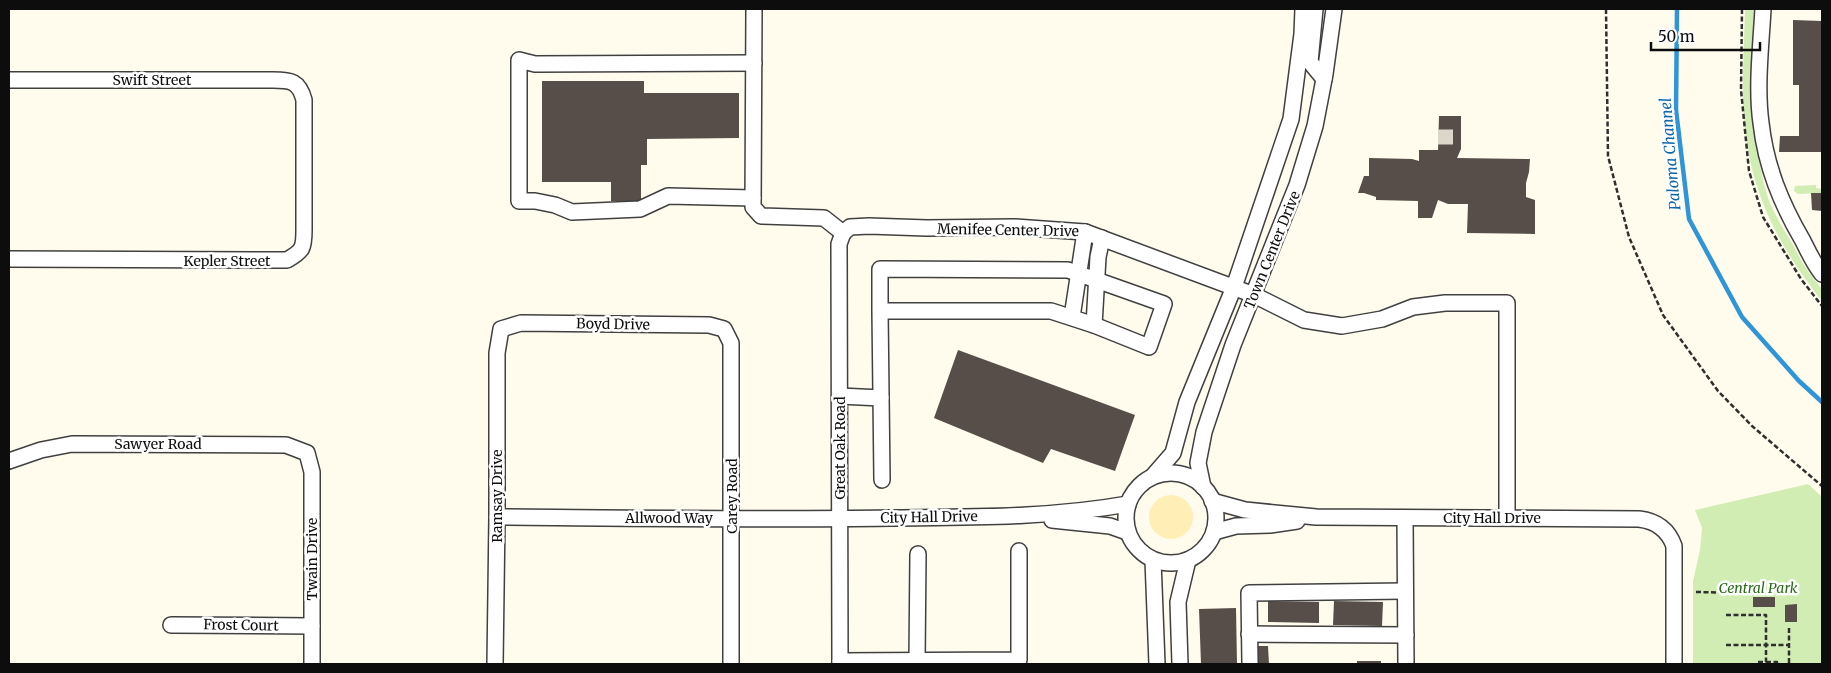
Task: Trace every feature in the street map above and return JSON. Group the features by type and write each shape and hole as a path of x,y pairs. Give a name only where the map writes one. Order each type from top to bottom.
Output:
{"street":[{"path":"754,9 753,207 761,216 824,218 843,233"},
{"name":"Town Center Drive","path":"1128,504 1132,494 1140,485 1153,476 1173,453 1187,402 1234,287 1291,119 1302,34 1303,9"},
{"path":"1315,9 1310,62 1324,79"},
{"name":"Town Center Drive","path":"1214,532 1216,513 1212,501 1203,487 1198,463 1204,432 1233,346 1298,184 1315,126 1334,9"},
{"path":"1763,9 1760,122 1768,164 1776,189 1793,224 1822,274"},
{"path":"753,198 668,196 640,210 572,212 555,205 535,201 519,201 519,60 535,64 754,63"},
{"name":"Swift Street","path":"9,80 272,80 295,83"},
{"name":"Kepler Street","path":"9,259 270,261 287,260 298,254 304,244 304,100 301,91 295,83"},
{"name":"Menifee Center Drive","path":"843,233 850,227 869,226 927,228 1014,227 1085,232 1254,295 1304,320 1342,326 1382,319 1413,307 1445,303 1508,303 1508,518"},
{"path":"1072,317 1085,232"},
{"name":"Great Oak Road","path":"840,663 839,244 843,233"},
{"path":"1094,325 1096,280 1102,238"},
{"path":"880,311 1051,311 1094,325 1149,347 1164,304 1068,270 880,269 880,311 882,480"},
{"name":"Boyd Drive","path":"501,329 521,323 709,325 724,329"},
{"name":"Ramsay Drive","path":"495,664 498,517 497,353 501,329"},
{"name":"Carey Road","path":"724,329 731,343 731,664"},
{"path":"840,396 881,398"},
{"name":"Sawyer Road","path":"9,461 41,450 72,444 286,445 307,453"},
{"name":"Twain Drive","path":"307,453 312,472 312,664"},
{"name":"Town Center Drive","path":"1153,476 1166,473 1180,474 1192,479 1203,487"},
{"name":"City Hall Drive","path":"1212,501 1246,510 1316,517 1648,520 1665,530 1674,546 1674,664"},
{"path":"1128,504 1125,518 1127,532 1137,549 1153,560 1167,564 1188,560 1204,549 1214,532"},
{"name":"City Hall Drive","path":"840,519 1018,516 1099,509 1128,504"},
{"name":"City Hall Drive","path":"1018,516 1110,526 1127,532"},
{"name":"Allwood Way","path":"498,517 840,519"},
{"name":"City Hall Drive","path":"1214,532 1236,526 1270,525 1316,517"},
{"path":"1405,518 1406,664"},
{"path":"840,663 917,661 984,663 1019,660 1019,551"},
{"path":"917,661 918,554"},
{"path":"1153,560 1157,664"},
{"path":"1180,664 1178,602 1188,560"},
{"path":"1250,664 1248,593 1405,591"},
{"name":"Frost Court","path":"171,624 312,626"},
{"path":"1249,634 1406,635"}],"path":[{"path":"1606,9 1608,156 1629,237 1664,315 1718,390 1752,426 1822,486"},
{"path":"1696,592 1746,593"},
{"path":"1726,615 1766,615 1766,662"},
{"path":"1789,628 1789,664"},
{"path":"1726,645 1789,645"},
{"path":"1758,664 1758,662 1777,662 1777,664"}],"green space":[{"path":"1745,9 1754,9 1753,80 1755,128 1762,175 1768,198 1803,263 1822,289 1822,301 1798,269 1778,235 1761,199 1755,180 1744,123 1743,65"},
{"path":"1816,185 1816,188 1822,189 1822,193 1798,194 1794,191 1795,186"},
{"name":"Central Park","path":"1808,484 1822,497 1822,664 1693,664 1693,581 1700,550 1702,528 1695,510"}],"sand":[{"path":"1167,495 1175,495 1187,501 1193,517 1187,533 1175,539 1167,539 1155,533 1149,521 1149,513 1155,501"}],"building":[{"path":"1793,20 1822,21 1822,152 1779,152 1780,136 1799,136 1799,85 1793,85"},
{"path":"542,81 644,81 644,93 739,93 739,138 647,139 647,165 641,165 641,201 611,201 611,182 542,182"},
{"path":"1439,116 1461,116 1461,149 1457,158 1530,159 1526,197 1535,200 1535,234 1467,233 1468,204 1448,204 1438,200 1432,218 1418,218 1418,201 1376,200 1376,197 1358,193 1364,176 1369,176 1369,158 1412,159 1419,161 1419,150 1438,150"},
{"path":"1811,193 1822,193 1822,211 1812,210"},
{"path":"958,350 1135,415 1115,471 1051,449 1043,463 934,418"},
{"path":"1753,597 1775,597 1775,607 1753,607"},
{"path":"1268,601 1319,602 1319,623 1268,622"},
{"path":"1334,601 1383,602 1382,626 1333,625"},
{"path":"1797,604 1797,622 1785,622 1785,605"},
{"path":"1236,608 1237,664 1201,664 1199,609"},
{"path":"1257,646 1268,646 1269,664 1258,664"},
{"path":"1357,661 1381,661 1381,664 1357,664"}],"waterway":[{"name":"Paloma Channel","path":"1677,9 1676,110 1689,219 1742,317 1799,381 1822,402"}],"tunnel":[{"path":"1438,137 1461,137"}]}
